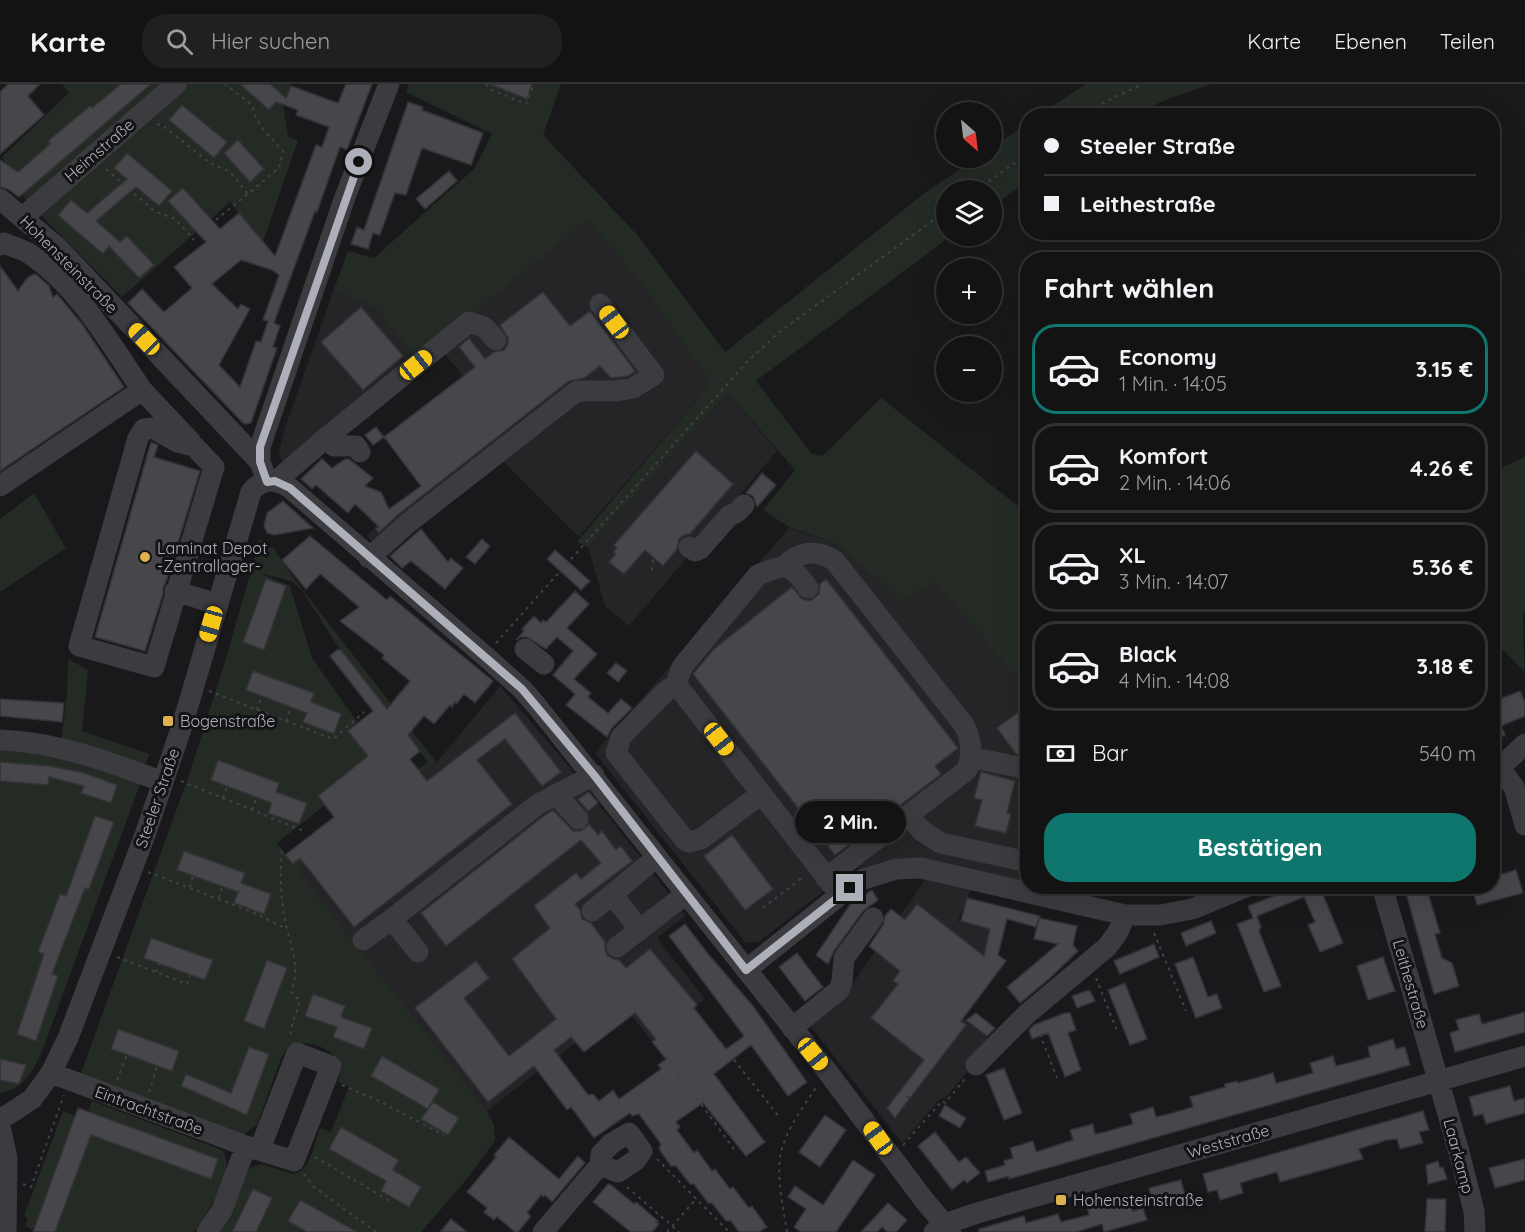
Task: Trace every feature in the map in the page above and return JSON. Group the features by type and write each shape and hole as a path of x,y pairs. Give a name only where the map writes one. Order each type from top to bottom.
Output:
{"street":[{"name":"Heimstraße","path":"22,217 176,84"},
{"path":"389,84 345,197 267,425 260,447 260,462 273,482 290,488 522,689 594,775 827,1071 929,1206 943,1229"},
{"name":"Hohensteinstraße","path":"0,199 58,248 260,462"},
{"path":"0,245 4,243 29,254 62,281 88,310 142,390 214,467 154,667 80,646 138,438 144,429 153,428 177,442 194,446"},
{"path":"369,558 408,523 577,391 616,391 633,388 654,375 600,304"},
{"name":"Steeler Straße","path":"0,1120 60,1077 68,1038 164,778 251,492 255,487 273,482 283,475 469,322 484,327 496,340"},
{"path":"0,486 142,390"},
{"path":"327,437 334,446 356,447 360,452"},
{"path":"689,547 695,550 700,549 729,516 744,505"},
{"path":"784,567 792,558 809,552 817,552 835,561 964,725 970,742 967,770 908,815 822,872"},
{"path":"761,794 701,840 689,842 685,840 616,753 621,737 663,693 676,684 682,667 758,575 784,567 795,571 808,588"},
{"path":"176,591 217,604"},
{"path":"525,649 544,664"},
{"path":"676,684 840,895"},
{"path":"0,740 67,749 164,778"},
{"path":"1500,768 1525,744"},
{"path":"970,757 1020,766"},
{"path":"363,940 538,804 594,775"},
{"path":"1500,775 1514,787 1525,825"},
{"path":"556,794 578,819"},
{"path":"908,815 922,831 941,843 1020,860"},
{"path":"592,911 657,857"},
{"path":"746,970 861,880 896,869 921,868 1020,891"},
{"path":"612,894 640,930"},
{"path":"617,947 686,894"},
{"path":"1034,894 1125,915 1147,915 1192,909 1229,894"},
{"name":"Leithestraße","path":"1384,894 1439,1081"},
{"path":"976,1065 1029,1012 1107,947 1118,932 1125,915"},
{"path":"792,1028 838,990 842,982 844,958 873,918"},
{"path":"392,919 418,952"},
{"path":"207,1232 222,1210 297,1053 331,1066 296,1154"},
{"name":"Weststraße","path":"943,1229 977,1212 1525,1056"},
{"name":"Eintrachtstraße","path":"60,1077 253,1148 296,1154"},
{"name":"Laarkamp","path":"1439,1081 1474,1211 1475,1232"},
{"path":"0,1126 7,1158 6,1232"},
{"path":"543,1232 609,1169 601,1154 629,1132 642,1151"}],"path":[{"path":"216,220 279,168 282,151 259,125 252,105 225,84"},
{"path":"486,84 490,89 526,104 534,84"},
{"path":"1095,108 1142,84"},
{"path":"139,117 163,126 210,164 230,172 248,194"},
{"path":"94,155 108,172 154,211 175,219 194,240"},
{"path":"990,180 1020,160"},
{"path":"485,656 748,361 778,333 936,218"},
{"path":"652,570 653,558"},
{"path":"194,685 333,739 364,712"},
{"path":"257,710 262,696"},
{"path":"286,721 291,707"},
{"path":"318,733 320,728"},
{"path":"164,778 306,832"},
{"path":"223,799 227,786"},
{"path":"252,810 257,797"},
{"path":"282,851 279,877 287,929 294,950 296,979 291,992 300,1001 291,1028 290,1044 297,1053"},
{"path":"133,866 252,911 287,929"},
{"path":"763,908 822,872"},
{"path":"190,888 193,876"},
{"path":"219,899 222,887"},
{"path":"1147,915 1186,1011"},
{"path":"101,951 186,984 190,975"},
{"path":"156,972 159,963"},
{"path":"1090,963 1117,1032"},
{"path":"1029,1012 1057,1078"},
{"path":"720,1042 780,1118"},
{"path":"678,1074 701,1055 704,1049"},
{"path":"111,1097 127,1055"},
{"path":"666,1056 736,1152"},
{"path":"892,1158 942,1101 945,1103 976,1065"},
{"path":"143,1109 157,1066"},
{"path":"787,1232 780,1184 782,1152 790,1128 827,1071"},
{"path":"31,1187 60,1077"},
{"path":"326,1079 377,1100 444,1135"},
{"path":"642,1151 650,1152 729,1232"},
{"path":"296,1154 393,1203"},
{"path":"296,1154 314,1187 376,1232"},
{"path":"609,1169 679,1232"},
{"path":"667,1232 696,1199"}],"shaded area":[{"path":"62,84 291,84 283,105 288,137 298,140 263,242 230,202 122,297 26,200 2,157 69,93"},
{"path":"409,84 561,84 543,135 639,237 725,352 936,185 938,246 756,381 811,453 822,456 881,398 1020,507 1020,682 935,582 901,601 837,544 789,527 763,510 795,470 728,393 588,547 577,542 711,383 643,286 588,220 416,360 376,309 334,289 348,251 374,258 475,168 492,134 406,92"},
{"path":"1086,84 1211,84 1147,108 1050,108"},
{"path":"1020,128 1020,186 1002,200 1002,180 944,180 962,168 1002,168 1002,141"},
{"path":"588,220 643,286 711,383 579,537 500,458 384,554 367,536 391,508 420,486 384,437 463,376 436,343"},
{"path":"334,289 376,309 416,360 283,464 279,452 285,428"},
{"path":"728,393 777,451 629,626 605,606 588,547"},
{"path":"1525,457 1524,671 1500,647 1500,468"},
{"path":"34,493 66,548 0,592 0,519"},
{"path":"789,528 837,544 901,601 935,582 1020,682 1020,882 902,858 879,863 863,870 856,868 758,942 745,942 595,753"},
{"path":"260,539 274,549 292,576 436,762 297,870 487,1111 494,1125 495,1141 462,1185 421,1232 217,1232 250,1168 261,1164 293,1174 299,1172 311,1156 320,1128 331,1132 349,1087 338,1081 342,1066 338,1060 319,1046 304,1043 289,1046 281,1058 257,1125 244,1134 236,1134 81,1073 188,778 224,665","holes":["259,573 291,581 301,589 339,648 428,762 293,864 277,843 325,805 318,795 368,756 348,731 358,723 312,658 290,586"]},
{"path":"68,659 88,670 82,731 149,754 146,763 61,742 67,696"},
{"path":"500,686 567,764 686,915 657,938 705,999 652,1041 623,1006 487,1111 296,870 438,761"},
{"path":"0,750 22,751 89,764 140,784 41,1054 30,1073 20,1084 0,1093"},
{"path":"925,880 971,890 958,921 1003,931 998,957 958,1014 990,1040 974,1064 945,1098 939,1100 902,1143 808,1023 844,996"},
{"path":"92,1101 222,1150 226,1159 223,1180 194,1232 38,1232 25,1226 28,1218 24,1216 63,1111 75,1116 78,1108 88,1112"}],"building":[{"path":"8,84 40,84 28,96 44,115 0,154 0,92"},
{"path":"121,84 151,84 19,197 8,189 0,187 0,160 18,172 50,144 48,141"},
{"path":"240,84 270,84 286,98 291,86 338,103 346,84 372,84 347,150 340,147 317,212 315,211 274,323 280,326 273,347 277,348 251,423 244,424 128,303 142,289 164,312 192,288 174,267 206,242 168,201 183,188 220,229 239,213 275,256 316,145 322,147 329,127 296,115 298,110 276,102 269,110","holes":["241,260 272,270 279,275 263,320 268,321 261,342 256,341 240,387 219,365 250,309 241,304 238,309 212,284"]},
{"path":"490,84 532,84 527,99"},
{"path":"408,102 423,107 422,110 483,133 471,165 422,148 406,195 395,193 380,235 373,233 368,249 351,244 357,227 364,230"},
{"path":"182,105 227,142 214,158 169,120"},
{"path":"238,140 264,169 250,182 224,153"},
{"path":"127,153 172,191 159,206 136,187 96,221 120,242 127,236 154,265 139,278 109,246 103,254 58,215 71,200 87,213 127,179 114,168"},
{"path":"449,171 457,181 425,209 416,199"},
{"path":"0,266 18,291 27,278 36,274 49,286 53,297 57,294 82,324 124,387 0,471"},
{"path":"543,292 570,326 590,311 635,371 628,376 611,378 600,366 584,378 569,381 400,513 379,532 376,529 379,527 355,504 348,513 316,485 312,489 301,479 322,459 332,468 345,459 349,459 373,478 365,486 381,492 389,509 421,486 384,437 475,367 459,347 469,338 485,359 494,352 504,350 508,344 508,338 500,325"},
{"path":"361,307 403,356 363,390 321,342"},
{"path":"376,427 384,437 373,445 365,435"},
{"name":"Laminat Depot -Zentrallager-","path":"151,442 158,445 154,457 200,471 145,651 95,637"},
{"path":"696,451 733,484 690,534 679,539 677,549 663,566 645,550 624,574 609,562 616,554 613,552 617,548 614,545"},
{"path":"762,473 776,485 757,507 753,496 746,493"},
{"path":"283,501 313,528 274,535 267,533 264,526 267,513"},
{"path":"421,529 448,562 451,558 463,568 445,589 411,561 402,568 390,556"},
{"path":"310,536 387,600 390,596 493,681 475,703 464,694 452,707 450,705 434,724 424,716 408,735 420,751 410,759 427,781 515,713 561,772 542,786 505,739 477,760 512,804 354,927 300,858 293,864 285,855 334,817 318,796 368,756 348,731 373,711 330,656 337,650 341,650 387,709 410,681 382,658 384,655 340,621 359,607 320,574 306,589 282,560"},
{"path":"482,539 490,546 475,564 466,557"},
{"path":"555,550 590,581 581,590 547,559"},
{"path":"266,579 286,586 264,650 243,642"},
{"path":"826,579 958,748 935,766 941,774 835,855 693,674 714,649 792,587 802,599 810,601 819,594 820,584"},
{"path":"575,591 589,604 567,628 597,654 574,679 591,693 588,697 608,713 621,699 632,708 612,728 607,737 566,705 575,694 553,675 573,651 557,637 546,649 527,637 516,640 534,616 541,623 543,620 546,622"},
{"path":"616,663 627,671 618,682 607,673"},
{"path":"253,671 314,693 311,702 341,714 334,734 303,722 307,713 246,690"},
{"path":"1520,691 1525,702 1525,716 1501,726 1505,735 1500,737 1500,699"},
{"path":"0,699 64,703 62,722 0,716"},
{"path":"1020,711 1020,754 1016,754 997,728"},
{"path":"218,760 279,783 276,792 307,803 299,824 268,813 272,803 211,780"},
{"path":"0,762 50,766 84,773 117,785 111,803 81,793 84,786 49,777 48,785 0,781"},
{"path":"981,772 1015,781 1007,813 1011,814 1006,833 975,826 982,800 974,798"},
{"path":"589,792 598,803 588,811 578,799"},
{"path":"553,810 573,831 581,831 589,824 598,835 602,831 616,850 621,846 632,861 575,904 580,910 582,919 591,923 605,942 607,955 619,960 626,968 650,949 697,1005 694,1008 726,1049 744,1036 669,936 685,924 753,1006 807,1082 788,1096 751,1045 714,1074 765,1142 746,1156 703,1103 676,1122 680,1127 677,1130 694,1153 697,1150 712,1171 715,1169 730,1189 733,1187 749,1208 752,1206 767,1227 759,1232 739,1232 731,1221 726,1221 676,1166 671,1166 659,1149 661,1144 639,1114 632,1116 630,1113 594,1138 571,1107 567,1110 534,1066 488,1102 415,1008 476,961 489,978 464,998 509,1056 556,1019 512,959 550,928 534,906 576,873 581,879 601,863 581,840 446,946 421,913","holes":["635,1013 656,1039 652,1042 666,1059 658,1065 661,1069 619,1099 613,1090 599,1101 593,1094 588,1095 554,1050 571,1037 584,1052"]},
{"path":"95,816 114,822 89,889 85,888 52,974 58,976 36,1041 17,1034 44,954 38,952 60,894 66,896"},
{"path":"732,835 773,889 745,910 704,856"},
{"path":"184,851 245,873 241,883 271,894 264,914 234,903 239,890 238,892 177,870"},
{"path":"1516,870 1523,893 1477,905 1474,894 1500,894 1500,875"},
{"path":"872,890 878,900 863,911 834,951 828,964 816,955 851,903"},
{"path":"1279,894 1323,894 1343,943 1320,952 1308,925 1315,922 1304,897 1257,916 1261,927 1259,931 1281,986 1264,992 1237,924 1253,918 1248,906"},
{"path":"1406,894 1428,894 1440,933 1435,934 1442,958 1452,963 1459,986 1434,994"},
{"path":"967,898 1040,916 1036,927 1007,919 998,955 1006,961 961,1021 966,1025 910,1098 907,1096 909,1099 895,1118 887,1108 924,1060 871,1018 898,984 893,981 900,971 869,946 891,909 905,920 917,904 984,956 990,929 961,921"},
{"path":"1039,918 1077,926 1073,945 1078,951 1020,1003 1007,987 1058,944 1034,939"},
{"path":"1211,921 1216,933 1186,946 1181,933"},
{"path":"151,938 213,960 205,980 144,958"},
{"path":"1154,944 1159,957 1120,974 1114,961"},
{"path":"797,953 823,987 805,1001 779,967"},
{"path":"1193,957 1208,997 1217,994 1222,1008 1196,1018 1175,964"},
{"path":"1383,957 1395,991 1368,1000 1357,966"},
{"path":"267,960 287,968 264,1029 244,1021"},
{"path":"1125,983 1147,1039 1130,1045 1108,990"},
{"path":"1090,991 1095,1001 1077,1008 1072,996"},
{"path":"313,994 345,1006 341,1017 372,1028 364,1049 333,1037 337,1027 305,1016"},
{"path":"1525,1012 1525,1032 1455,1052 1450,1033 1459,1030 1456,1020 1479,1014 1482,1024"},
{"path":"976,1013 995,1028 987,1036 966,1020"},
{"path":"1070,1013 1076,1030 1068,1033 1081,1070 1065,1077 1048,1033 1032,1039 1029,1030 1034,1025"},
{"path":"118,1029 179,1051 172,1071 111,1049"},
{"path":"1393,1039 1396,1049 1405,1047 1410,1065 1009,1179 1009,1176 988,1182 985,1171 1005,1165 1004,1161 1013,1158 1010,1148 1033,1141 1036,1152 1073,1140 1070,1130 1093,1124 1095,1134 1105,1132 1133,1124 1130,1114 1153,1107 1156,1117 1193,1107 1190,1097 1225,1087 1225,1084 1237,1081 1238,1083 1273,1073 1276,1083 1313,1073 1310,1063 1333,1056 1336,1066 1356,1061 1370,1057 1368,1047"},
{"path":"249,1047 269,1054 247,1115 181,1086 186,1074 231,1093"},
{"path":"382,1056 439,1089 428,1109 371,1076"},
{"path":"0,1059 26,1065 19,1084 0,1080"},
{"path":"1004,1068 1022,1113 1004,1120 986,1075"},
{"path":"1510,1086 1514,1101 1525,1098 1525,1113 1486,1124 1483,1114 1474,1116 1469,1097"},
{"path":"433,1102 459,1118 448,1135 421,1119"},
{"path":"945,1105 966,1118 960,1128 939,1116"},
{"path":"78,1108 218,1159 211,1179 91,1135 55,1232 33,1232"},
{"path":"1423,1111 1429,1130 1419,1132 1423,1143 1400,1149 1397,1139 1387,1140 1359,1149 1363,1159 1280,1182 1277,1172 1240,1183 1243,1193 1220,1200 1217,1190 1208,1192 1203,1174"},
{"path":"825,1115 846,1130 820,1167 799,1152"},
{"path":"341,1127 399,1160 393,1170 421,1187 409,1207 381,1191 386,1181 329,1149"},
{"path":"935,1132 959,1162 966,1157 980,1173 967,1183 964,1180 952,1190 918,1146"},
{"path":"509,1137 559,1179 578,1156 585,1163 552,1202 545,1195 543,1197 541,1195 527,1213 531,1216 518,1232 497,1217 494,1220 484,1212 487,1208 467,1192 496,1157 494,1155"},
{"path":"1525,1159 1525,1180 1495,1188 1489,1168"},
{"path":"853,1160 875,1175 836,1232 801,1232 794,1227 806,1209 788,1197 795,1186 823,1205"},
{"path":"1438,1161 1447,1179 1428,1184 1426,1165"},
{"path":"1181,1180 1186,1199 1154,1208 1149,1188"},
{"path":"608,1184 634,1204 636,1202 658,1221 656,1222 659,1224 652,1232 631,1232 593,1202"},
{"path":"253,1189 272,1198 258,1228 256,1232 232,1232"},
{"path":"1128,1194 1133,1211 1143,1208 1147,1220 1104,1232 1102,1224 1076,1232 979,1232 979,1229 1024,1216 1026,1223 1058,1214 1061,1222 1089,1215 1087,1206"},
{"path":"1427,1199 1446,1199 1445,1232 1425,1232"},
{"path":"300,1200 357,1232 307,1232 288,1221"},
{"path":"888,1203 907,1220 896,1232 887,1232 882,1227 877,1232 861,1232"},
{"path":"451,1219 467,1232 440,1232"}],"place":[{"name":"Laminat Depot -Zentrallager-","path":"145,557"},
{"name":"Bogenstraße","path":"168,721"},
{"name":"Hohensteinstraße","path":"1061,1200"}],"route":[{"path":"359,162 260,447 260,462 267,482 275,481 290,488 522,689 594,775 746,970 850,888"}]}
